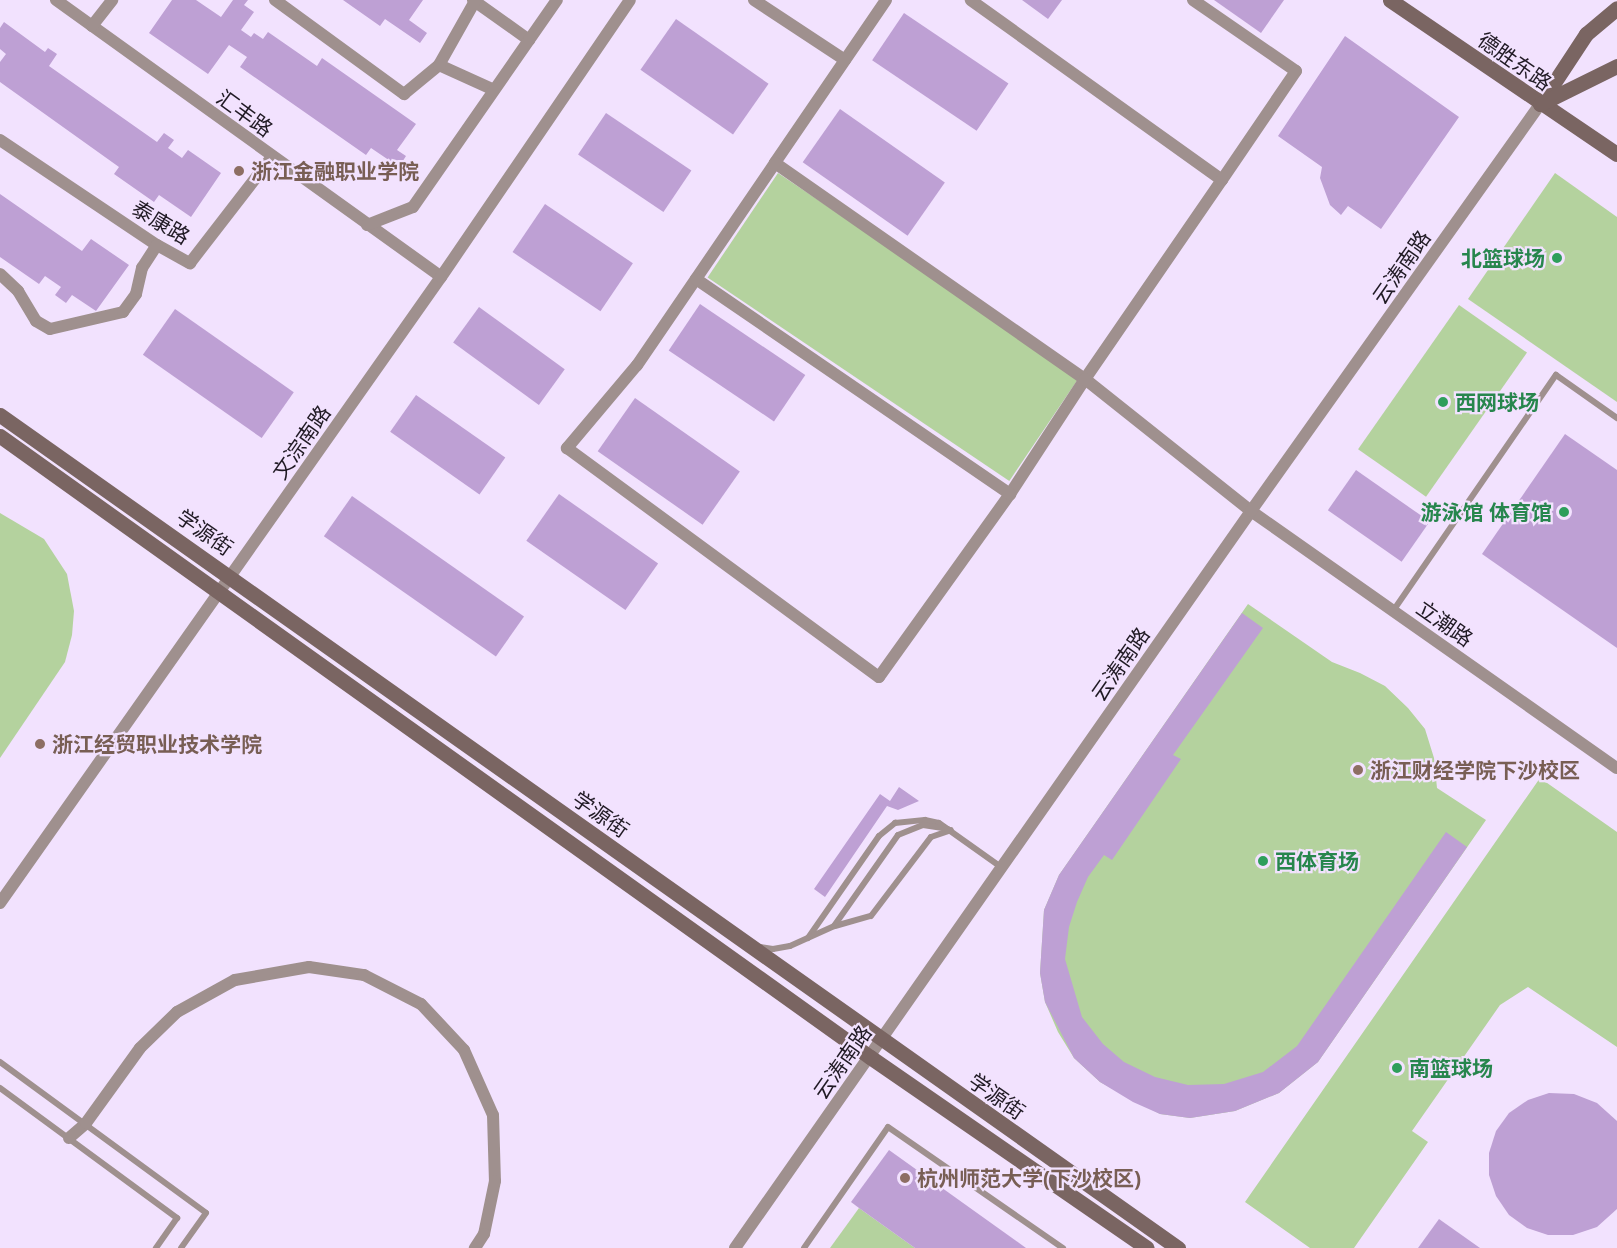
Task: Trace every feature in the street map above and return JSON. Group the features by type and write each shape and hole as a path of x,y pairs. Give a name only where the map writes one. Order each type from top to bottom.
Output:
{"main road":[{"name":"德胜东路","path":"1390,0 1540,104 1617,154"},
{"path":"1540,104 1586,34 1617,8"},
{"path":"1540,104 1617,66"},
{"name":"学源街","path":"0,415 231,576 1178,1248"},
{"path":"0,436 870,1057 1147,1248"}],"street":[{"name":"汇丰路","path":"56,0 441,277"},
{"path":"92,26 112,0"},
{"path":"275,0 404,94 439,65 474,1 529,40"},
{"path":"368,225 413,207 557,0"},
{"name":"文淙南路","path":"0,903 441,277 630,0"},
{"path":"754,0 845,60"},
{"path":"886,0 637,365 567,448 879,677 1010,494 1085,379 1296,71 1193,0"},
{"path":"970,0 1222,180"},
{"path":"439,65 494,90"},
{"name":"云涛南路","path":"735,1248 1251,511 1540,104"},
{"name":"泰康路","path":"0,140 157,245 190,263 272,156"},
{"name":"立潮路","path":"775,163 1085,379 1251,511 1617,768"},
{"path":"0,274 18,291 36,321 50,329 123,312 136,294 142,268 157,245"},
{"path":"696,279 1010,494"},
{"path":"69,1138 86,1123 140,1048 177,1012 235,980 309,968 364,975 421,1004 464,1050 493,1115 495,1181 484,1234 475,1248"}],"lane":[{"path":"1393,611 1556,375 1617,418"},
{"path":"808,938 879,836 896,823 925,820 939,823 1002,868"},
{"path":"834,926 898,835 923,825 951,830"},
{"path":"748,945 773,949 790,946 834,926 872,916 931,837 951,830"},
{"path":"0,1062 207,1213 181,1248"},
{"path":"0,1088 177,1218 156,1248"},
{"path":"804,1248 888,1127 1063,1248"}],"green space":[{"path":"778,173 1080,377 1009,481 708,277"},
{"name":"北篮球场","path":"1555,173 1617,217 1617,402 1468,299"},
{"name":"西网球场","path":"1459,305 1527,353 1426,497 1358,449"},
{"path":"0,513 44,539 67,574 74,611 72,635 65,662 0,758"},
{"name":"西体育场","path":"1248,604 1332,662 1385,686 1408,708 1425,729 1434,758 1437,788 1486,820 1318,1062 1279,1093 1235,1111 1190,1118 1160,1114 1100,1082 1074,1058 1058,1032 1045,1002 1040,973 1044,910 1059,875"},
{"name":"南篮球场","path":"1540,778 1617,832 1617,1047 1528,987 1500,1005 1412,1131 1428,1142 1354,1248 1310,1248 1245,1202"},
{"path":"859,1208 915,1248 830,1248"}],"building":[{"path":"172,0 196,0 221,17 233,0 248,0 244,5 254,12 241,30 251,37 254,33 263,39 268,32 317,66 322,58 416,124 397,150 406,156 399,167 371,148 366,155 240,67 247,57 229,45 208,74 149,33"},
{"path":"343,0 423,0 409,20 427,33 420,43 385,19 380,26"},
{"path":"1022,0 1062,0 1048,19"},
{"path":"1214,0 1284,0 1261,33"},
{"path":"904,13 1008,83 977,131 872,60"},
{"path":"676,19 769,84 733,135 640,70"},
{"path":"4,22 45,52 48,48 57,54 49,66 157,142 164,133 174,140 168,148 182,158 188,150 221,173 191,217 159,195 154,202 114,174 119,167 0,82 0,62 6,54 0,49 0,28"},
{"path":"1345,36 1459,117 1381,229 1348,206 1341,215 1330,205 1320,178 1322,167 1278,136"},
{"path":"840,109 945,182 908,236 803,162"},
{"path":"606,113 691,171 663,212 578,154"},
{"path":"0,194 82,251 91,239 129,265 96,311 72,295 66,303 55,295 61,287 45,276 39,284 0,257"},
{"path":"545,204 633,263 600,311 513,252"},
{"path":"700,304 805,375 774,421 669,350"},
{"path":"479,307 565,369 539,405 453,343"},
{"path":"175,309 294,392 262,438 143,355"},
{"path":"416,395 505,458 479,494 390,432"},
{"path":"635,398 740,471 703,525 598,451"},
{"name":"游泳馆 体育馆","path":"1565,434 1617,470 1617,648 1482,554"},
{"path":"1356,470 1430,522 1402,562 1328,510"},
{"path":"559,494 658,563 625,610 526,541"},
{"path":"352,496 524,616 496,657 324,536"},
{"path":"1242,613 1263,628 1173,755 1181,759 1112,860 1104,855 1088,877 1077,902 1069,927 1065,959 1082,1017 1103,1044 1124,1062 1155,1077 1188,1085 1224,1084 1263,1072 1297,1046 1446,832 1467,847 1318,1062 1279,1093 1235,1111 1190,1118 1160,1114 1133,1102 1100,1082 1074,1058 1045,1002 1040,973 1044,910 1059,875"},
{"path":"899,787 919,801 898,810 887,806 825,897 814,889 880,794 890,801"},
{"path":"1549,1093 1574,1094 1597,1103 1617,1121 1617,1209 1597,1227 1573,1235 1548,1235 1527,1228 1509,1215 1496,1196 1489,1175 1489,1153 1496,1131 1509,1113 1528,1100"},
{"path":"889,1150 1026,1248 915,1248 859,1208 851,1202"},
{"path":"1439,1219 1480,1248 1418,1248"}],"place":[{"name":"浙江金融职业学院","path":"239,171"},
{"name":"北篮球场","path":"1557,258"},
{"name":"西网球场","path":"1443,402"},
{"name":"游泳馆 体育馆","path":"1564,512"},
{"name":"浙江经贸职业技术学院","path":"40,744"},
{"name":"浙江财经学院下沙校区","path":"1358,770"},
{"name":"西体育场","path":"1263,861"},
{"name":"南篮球场","path":"1397,1068"},
{"name":"杭州师范大学(下沙校区)","path":"905,1178"}]}
